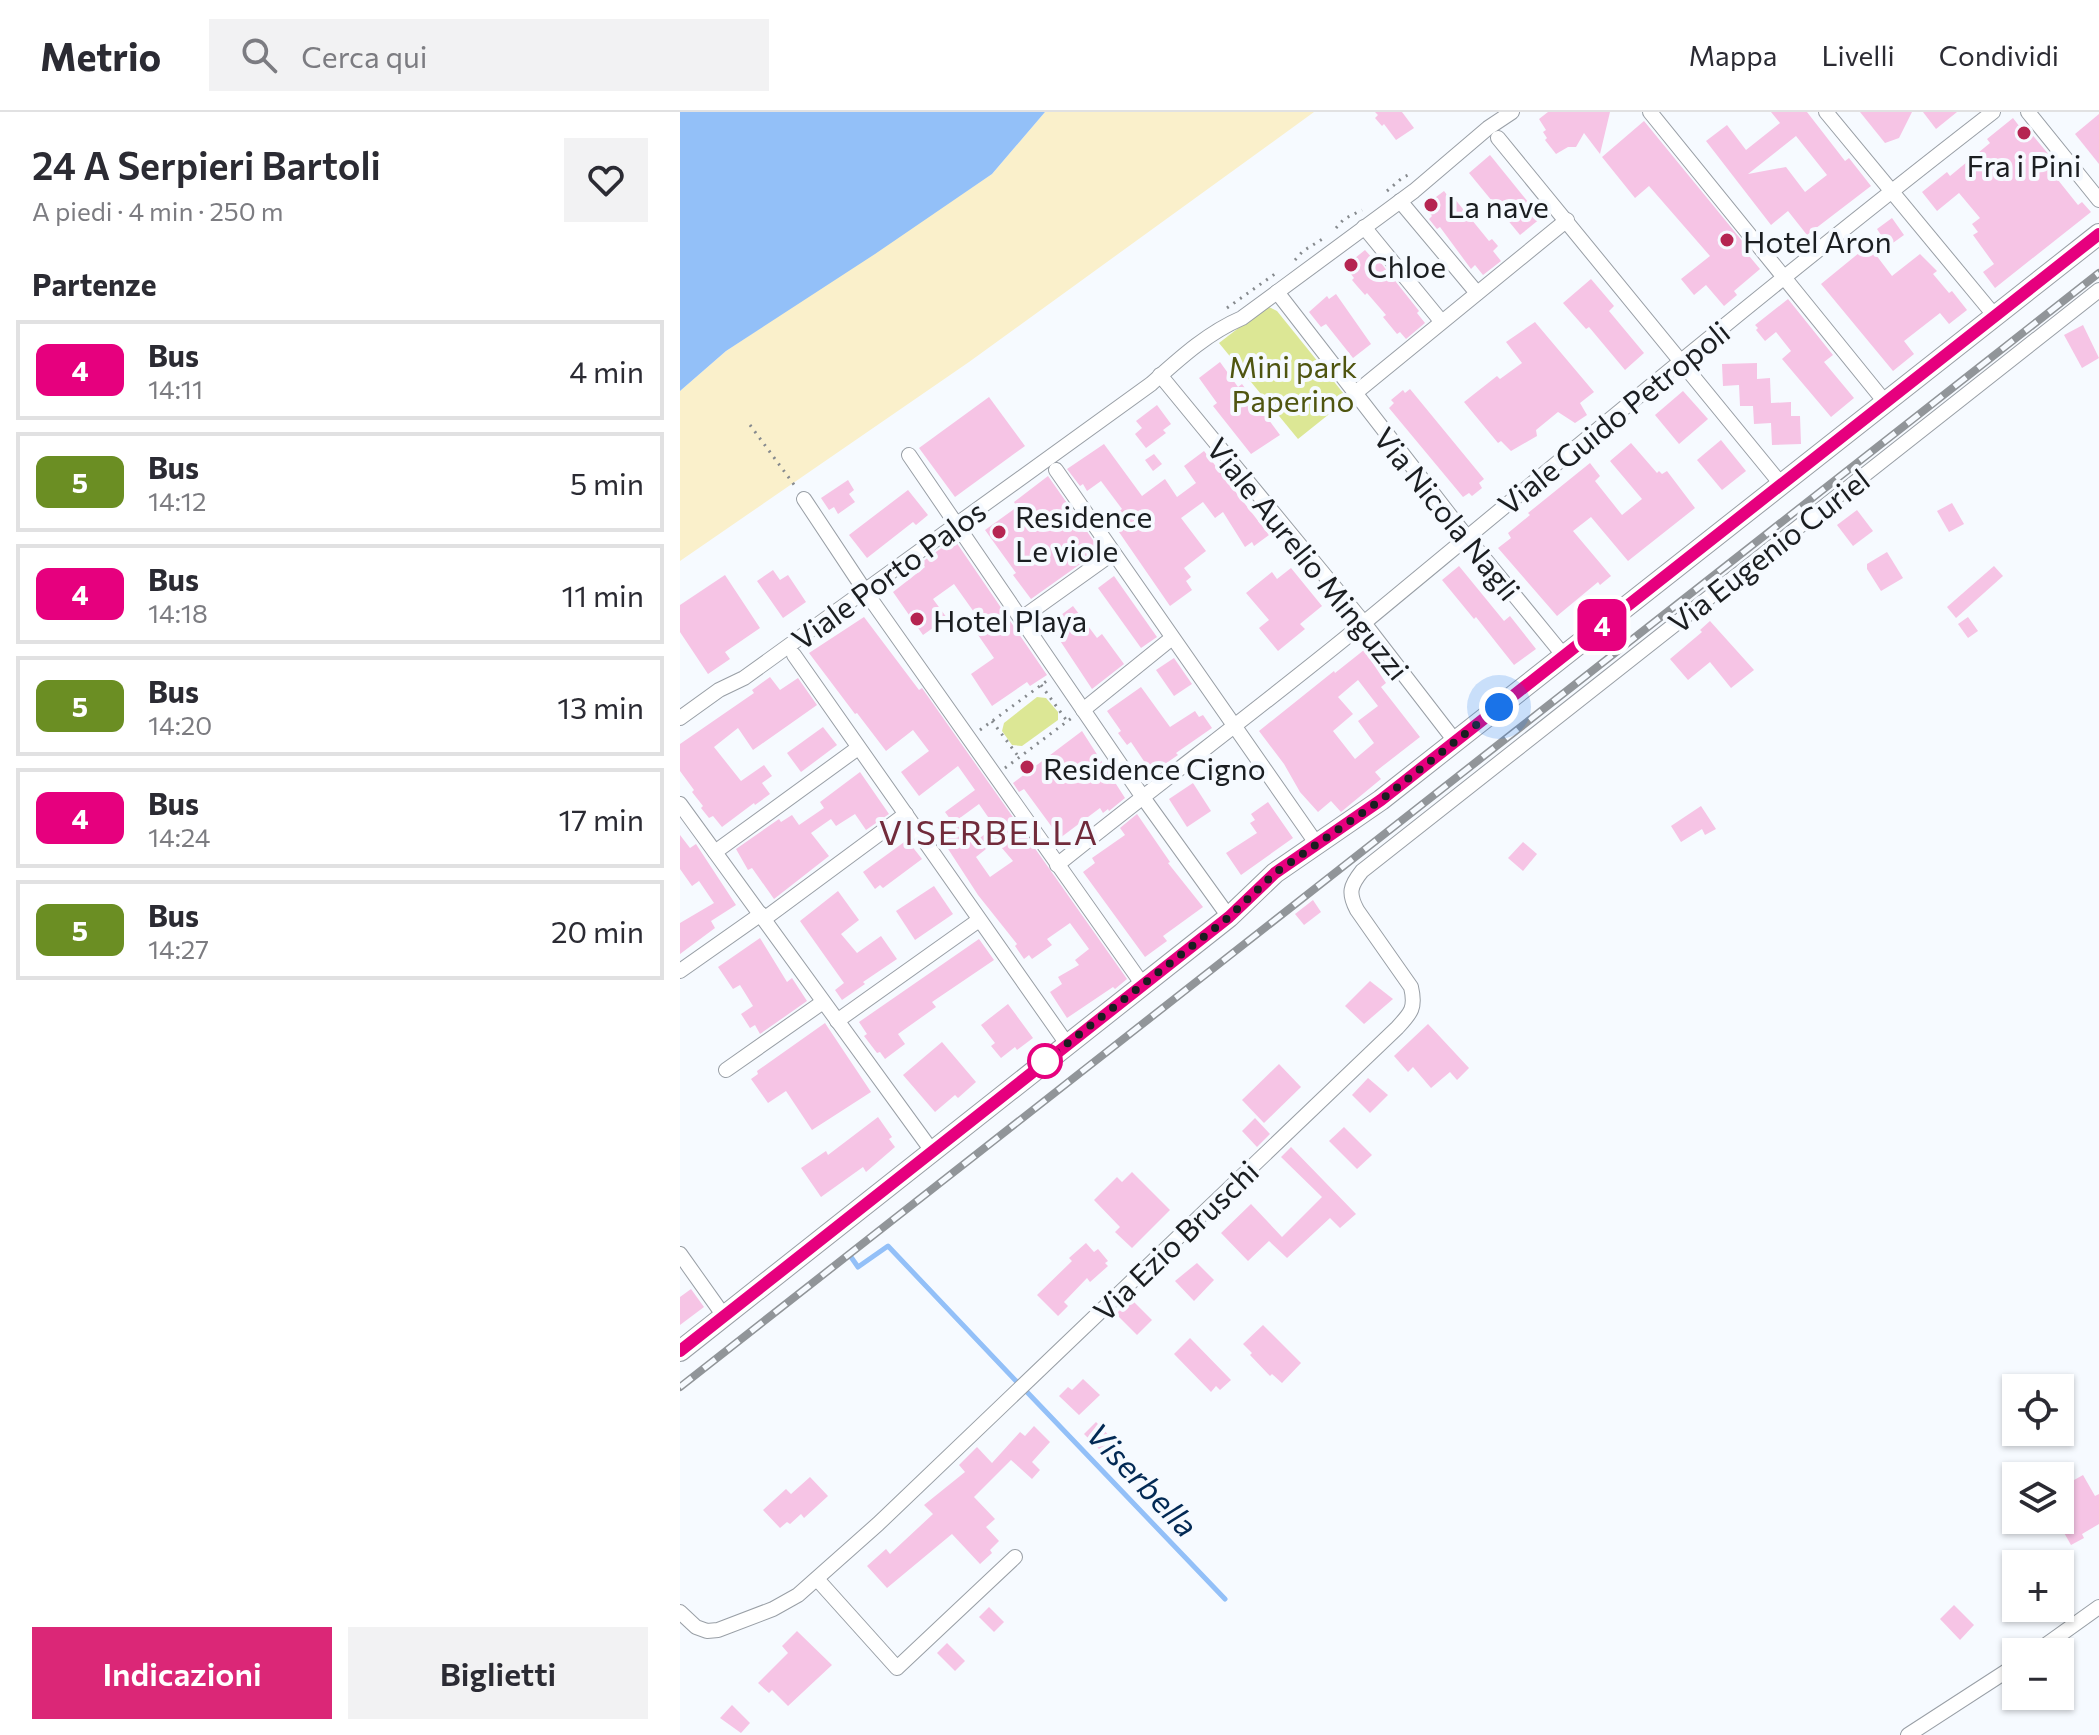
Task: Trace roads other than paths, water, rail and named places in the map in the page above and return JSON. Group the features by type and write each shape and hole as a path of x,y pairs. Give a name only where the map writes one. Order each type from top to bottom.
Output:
{"street":[{"name":"Viale Porto Palos","path":"680,718 719,690 744,678 1181,357 1277,292 1400,201 1488,128 1512,112"},
{"path":"1650,112 1885,402"},
{"path":"1826,112 1994,315"},
{"name":"Viale Guido Petropoli","path":"1057,865 1364,623 1466,536 1993,112"},
{"path":"2028,112 2099,200"},
{"path":"1498,138 1781,484"},
{"path":"1400,201 1477,293"},
{"path":"1354,394 1567,220"},
{"path":"1364,227 1441,321"},
{"path":"680,1351 1229,917 1275,873 1381,800 2099,234"},
{"name":"Via Nicola Nagli","path":"1277,292 1354,394 1564,656"},
{"name":"Via Eugenio Curiel","path":"1362,871 2097,298"},
{"name":"Viale Aurelio Minguzzi","path":"1160,375 1364,623 1455,741"},
{"path":"909,455 1142,796 1229,917"},
{"path":"1056,470 1316,843"},
{"path":"804,499 865,591 1143,985"},
{"path":"1022,618 1113,553"},
{"path":"1083,710 1172,638"},
{"path":"794,655 1067,1044"},
{"path":"715,852 858,748"},
{"path":"680,804 932,1151"},
{"path":"680,971 762,917 906,814"},
{"name":"Via Ezio Bruschi","path":"685,1616 707,1631 718,1630 773,1609 798,1595 1410,1013 1414,1000 1411,987 1350,896 1351,884 1362,871"},
{"path":"837,1021 979,920"},
{"path":"726,1070 823,1002"},
{"path":"680,1254 724,1316"},
{"path":"817,1579 897,1668 1015,1557"},
{"path":"2056,1638 2099,1607"},
{"path":"1908,1735 2002,1674"}],"water":[{"path":"680,112 1045,112 992,174 726,351 680,391"}],"waterway":[{"name":"Viserbella","path":"851,1257 858,1267 888,1246 1017,1382"},
{"name":"Viserbella","path":"1027,1392 1225,1599"}],"railway":[{"path":"680,1387 2099,273"}],"place":[{"name":"Fra i Pini","path":"2024,133"},
{"name":"La nave","path":"1431,205"},
{"name":"Hotel Aron","path":"1727,240"},
{"name":"Chloe","path":"1351,265"},
{"name":"Residence Le viole","path":"999,532"},
{"name":"Hotel Playa","path":"917,619"},
{"name":"Residence Cigno","path":"1027,767"}],"district":[{"name":"VISERBELLA","path":"989,831"}],"park label":[{"name":"Mini park Paperino","path":"1293,382"}]}
